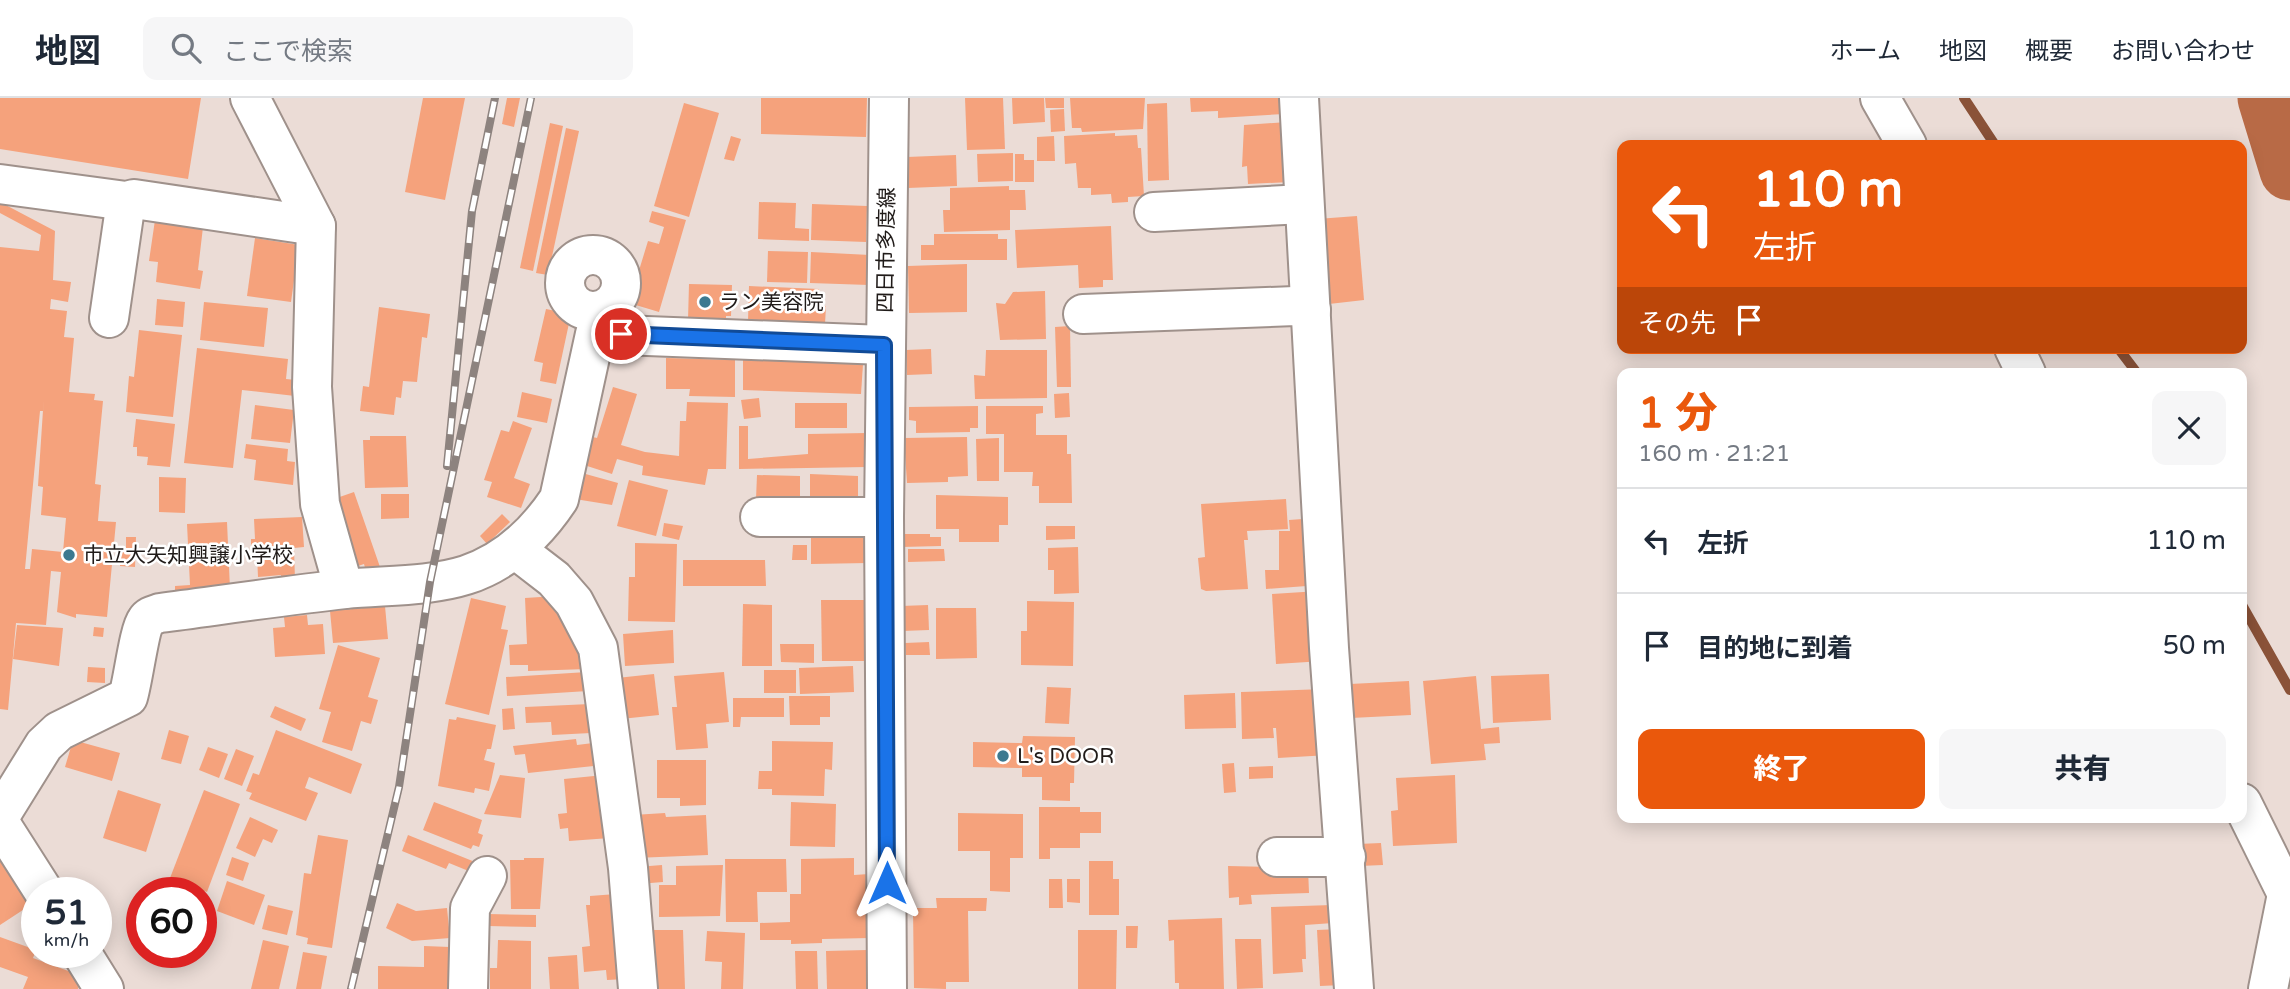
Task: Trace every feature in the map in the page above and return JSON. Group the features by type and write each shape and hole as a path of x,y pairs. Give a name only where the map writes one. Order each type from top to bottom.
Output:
{"street":[{"path":"250,98 316,226 312,387 320,504 344,589"},
{"name":"四日市多度線","path":"887,989 884,345 889,98"},
{"path":"1299,98 1329,648 1354,989"},
{"path":"1880,98 1904,140"},
{"path":"0,184 126,201 134,199 316,226"},
{"path":"109,318 126,201"},
{"path":"1154,212 1304,204"},
{"path":"1083,313 1294,306 1311,310"},
{"path":"0,816 44,745 59,730 128,697 136,669 143,624 150,617 160,613 344,589 430,582 466,575 515,549 538,527 559,499 603,318 884,345"},
{"path":"760,517 884,517"},
{"path":"515,549 554,579 574,602 598,648 628,868 638,989"},
{"path":"2247,813 2288,897 2268,989"},
{"path":"0,823 34,877"},
{"path":"1277,857 1346,857"},
{"path":"468,989 470,908 487,876"},
{"path":"91,968 104,989"}],"building":[{"path":"0,98 201,98 188,179 0,149"},
{"path":"423,98 465,98 445,200 405,192"},
{"path":"507,98 520,98 514,127 502,124"},
{"path":"761,98 867,98 866,137 761,134"},
{"path":"965,98 1003,98 1005,149 967,150"},
{"path":"1012,98 1044,98 1045,122 1013,124"},
{"path":"1045,98 1064,98 1064,108 1046,108"},
{"path":"1070,98 1145,98 1143,129 1082,132 1081,128 1072,128"},
{"path":"1190,98 1283,98 1284,114 1218,118 1218,111 1191,112"},
{"path":"684,103 719,113 689,217 654,206"},
{"path":"1167,103 1169,180 1148,181 1147,104"},
{"path":"1064,109 1065,131 1051,132 1050,110"},
{"path":"1287,122 1290,182 1248,184 1247,166 1242,167 1244,125"},
{"path":"550,123 563,126 533,271 520,268"},
{"path":"566,128 579,131 548,275 536,273"},
{"path":"1115,133 1115,136 1137,135 1138,148 1141,148 1144,196 1128,197 1128,202 1112,203 1111,194 1091,195 1091,188 1078,188 1076,163 1065,164 1064,136"},
{"path":"731,136 741,139 734,161 724,159"},
{"path":"1054,136 1055,161 1037,161 1037,137"},
{"path":"1013,153 1013,181 978,182 977,154"},
{"path":"1015,154 1024,154 1024,160 1034,160 1034,182 1015,182"},
{"path":"956,155 957,186 908,188 907,157"},
{"path":"1009,186 1009,190 1025,190 1026,210 1010,210 1010,230 944,232 943,210 950,210 950,188"},
{"path":"0,202 55,231 53,280 71,282 68,302 51,299 50,309 67,311 64,337 74,338 69,392 95,394 94,400 103,401 95,484 101,485 98,521 116,522 107,617 76,614 76,618 57,612 61,572 51,571 46,625 16,623 8,710 0,709 0,247 39,251 41,235 0,213","holes":["40,411 43,411 38,486 43,487 41,515 66,518 63,552 32,549 30,569 25,569"]},
{"path":"759,202 796,203 795,228 809,229 809,241 758,239"},
{"path":"812,204 867,206 866,242 811,240"},
{"path":"652,211 686,220 659,312 629,303 648,241 659,244 664,227 649,222"},
{"path":"1357,216 1364,300 1329,304 1317,219"},
{"path":"155,220 203,227 198,270 203,271 200,289 156,282 158,262 149,261"},
{"path":"1111,226 1113,280 1103,280 1103,287 1079,288 1078,265 1017,268 1015,230"},
{"path":"934,234 998,234 998,239 1007,239 1007,260 921,260 921,245 934,245"},
{"path":"255,238 299,245 291,302 247,296"},
{"path":"768,251 808,252 807,283 767,282"},
{"path":"811,252 870,255 869,285 810,283"},
{"path":"967,264 967,312 909,313 908,266"},
{"path":"689,284 732,285 731,316 726,316 726,321 688,320"},
{"path":"749,286 819,289 818,306 826,306 825,324 748,321"},
{"path":"1045,291 1046,339 1000,340 996,303 1005,304 1013,292"},
{"path":"157,299 185,302 183,327 155,325"},
{"path":"204,302 268,308 264,347 200,340"},
{"path":"379,307 430,314 427,338 422,337 417,382 403,381 401,398 396,397 394,415 360,411 363,386 369,387"},
{"path":"546,309 571,314 556,384 540,381 543,363 534,361"},
{"path":"1070,326 1071,387 1057,387 1055,327"},
{"path":"139,330 182,335 173,417 126,412 129,376 134,377"},
{"path":"197,348 288,359 286,379 296,380 295,396 242,390 233,468 184,463"},
{"path":"931,349 932,374 907,375 906,350"},
{"path":"986,350 1047,350 1047,398 975,399 974,375 985,376"},
{"path":"666,358 735,360 735,397 689,396 690,389 666,389"},
{"path":"743,359 863,364 861,394 743,390"},
{"path":"613,387 637,394 621,445 645,452 679,456 680,421 686,421 687,402 728,403 726,469 708,469 705,485 642,475 643,466 617,459 612,474 584,465 593,437 597,438"},
{"path":"522,392 552,399 547,423 517,417"},
{"path":"1069,393 1070,417 1055,418 1054,394"},
{"path":"759,398 761,417 744,419 741,400"},
{"path":"795,403 847,403 847,428 795,428"},
{"path":"255,405 294,410 290,443 251,439"},
{"path":"978,406 978,428 970,428 970,432 916,433 916,421 909,420 909,407"},
{"path":"986,406 1043,406 1043,413 1036,414 1036,435 1067,435 1067,454 1071,454 1072,503 1039,503 1039,486 1032,486 1033,472 1004,472 1004,434 986,434"},
{"path":"136,419 175,424 170,467 147,465 148,457 137,456 137,447 133,447"},
{"path":"513,421 532,428 514,478 530,484 521,508 487,497 492,482 484,480 501,430 509,432"},
{"path":"739,426 748,426 748,459 808,454 808,434 867,433 867,467 739,469"},
{"path":"370,436 406,436 408,487 365,488 363,440 370,440"},
{"path":"967,437 968,476 948,477 948,482 907,483 904,438"},
{"path":"999,438 999,481 977,481 976,439"},
{"path":"246,444 288,449 287,461 295,462 293,485 254,480 256,460 244,458"},
{"path":"582,473 618,483 612,505 575,499"},
{"path":"810,474 858,476 858,501 810,500"},
{"path":"757,475 800,476 800,505 756,499"},
{"path":"159,477 186,478 185,513 159,512"},
{"path":"629,480 668,490 656,536 617,526"},
{"path":"354,492 380,567 366,571 364,564 358,566 356,558 351,559 331,500"},
{"path":"381,494 409,494 409,518 381,519"},
{"path":"936,495 1008,497 1008,525 999,525 999,542 959,542 959,529 936,529"},
{"path":"1286,499 1288,529 1247,531 1248,540 1244,540 1248,589 1201,589 1198,558 1205,557 1201,504"},
{"path":"502,514 510,522 487,544 480,536"},
{"path":"302,517 304,547 294,548 295,580 281,581 281,575 258,577 257,555 251,555 251,539 255,539 254,519"},
{"path":"1316,518 1320,585 1266,589 1265,570 1279,570 1279,531 1290,531 1289,520"},
{"path":"227,522 230,589 175,590 175,586 190,585 187,524"},
{"path":"664,523 683,526 679,540 662,536"},
{"path":"811,526 868,526 868,563 811,564"},
{"path":"1046,526 1075,526 1075,539 1046,540"},
{"path":"901,534 930,534 930,537 941,537 941,546 901,547"},
{"path":"126,537 136,537 135,567 120,566 120,548 126,548"},
{"path":"635,543 677,544 675,622 628,621 629,577 635,577"},
{"path":"793,545 807,545 807,560 792,560"},
{"path":"1078,547 1079,593 1054,594 1054,570 1048,570 1048,548"},
{"path":"908,549 944,549 945,561 908,562"},
{"path":"683,560 765,560 766,586 683,586"},
{"path":"1319,591 1323,661 1276,664 1272,594"},
{"path":"556,596 557,612 568,612 572,643 586,643 587,669 528,671 528,665 510,665 509,645 527,644 525,598"},
{"path":"471,598 506,606 501,629 508,630 489,715 445,704"},
{"path":"821,600 867,600 868,661 822,661"},
{"path":"1027,601 1074,602 1073,666 1021,665 1021,631 1027,631"},
{"path":"743,604 772,605 772,666 742,666"},
{"path":"928,605 929,630 902,631 901,606"},
{"path":"385,606 388,639 333,643 330,611"},
{"path":"936,608 976,608 977,658 936,659"},
{"path":"307,615 308,625 323,624 325,654 275,657 273,628 285,627 284,617"},
{"path":"17,625 63,628 59,666 13,659"},
{"path":"94,627 104,628 103,637 93,636"},
{"path":"673,630 674,663 625,666 623,634"},
{"path":"929,642 930,655 906,655 905,643"},
{"path":"780,644 814,644 814,663 781,662"},
{"path":"338,645 380,658 368,697 378,700 371,724 361,721 352,751 322,742 331,712 319,709"},
{"path":"853,666 854,692 800,694 799,668"},
{"path":"88,667 105,668 105,683 87,682"},
{"path":"764,670 796,670 796,693 764,693"},
{"path":"587,672 588,691 507,696 506,677"},
{"path":"724,672 729,722 706,724 708,748 676,750 672,707 677,707 674,676"},
{"path":"654,674 659,715 621,719 617,678"},
{"path":"1549,674 1551,720 1493,723 1491,676"},
{"path":"1476,676 1481,729 1499,727 1500,743 1484,744 1486,760 1431,764 1423,681"},
{"path":"1409,681 1411,715 1351,718 1350,684"},
{"path":"1047,687 1071,688 1069,724 1045,723"},
{"path":"1324,689 1329,755 1278,758 1276,728 1273,728 1274,738 1242,739 1241,692"},
{"path":"1235,693 1236,728 1185,729 1184,695"},
{"path":"789,696 830,696 830,717 820,717 820,725 790,725"},
{"path":"733,698 784,698 784,717 741,717 740,727 733,727"},
{"path":"590,704 591,733 552,735 551,722 526,723 525,707"},
{"path":"275,706 306,719 301,731 270,717"},
{"path":"513,708 515,729 503,730 502,709"},
{"path":"457,717 496,725 491,749 487,749 484,760 495,763 489,791 475,788 474,793 438,786 449,719 456,720"},
{"path":"169,730 189,736 181,764 161,759"},
{"path":"276,730 362,764 351,794 309,777 305,788 318,793 306,821 249,799 252,793 246,791 253,773 259,775"},
{"path":"1023,736 1075,737 1074,783 1070,783 1070,801 1042,800 1042,777 1022,777 1022,768 973,767 973,742 1022,743"},
{"path":"576,739 577,745 601,742 603,765 528,773 525,754 515,755 513,746"},
{"path":"73,740 120,753 112,781 65,767"},
{"path":"772,741 833,742 832,770 825,769 824,796 772,795 772,789 758,789 759,771 772,771"},
{"path":"208,747 228,754 219,778 199,770"},
{"path":"236,749 254,756 242,786 224,779"},
{"path":"657,760 706,760 706,805 680,806 680,798 657,798"},
{"path":"1234,763 1236,792 1224,793 1222,764"},
{"path":"1273,766 1273,778 1249,779 1249,767"},
{"path":"500,775 525,778 521,818 484,814"},
{"path":"604,775 610,838 569,841 568,828 560,829 558,814 567,813 564,779"},
{"path":"1455,775 1457,843 1393,846 1391,811 1398,810 1396,778"},
{"path":"118,790 161,804 146,852 103,838"},
{"path":"204,790 240,804 213,877 170,877"},
{"path":"434,802 482,820 478,833 483,835 479,847 473,845 471,849 423,830"},
{"path":"791,802 836,804 835,847 790,846"},
{"path":"1039,807 1080,807 1080,812 1101,812 1101,833 1080,833 1080,848 1050,848 1050,859 1039,859"},
{"path":"665,813 666,817 706,815 708,855 635,858 633,815"},
{"path":"958,813 1023,814 1023,858 1010,858 1010,892 990,891 990,851 958,851"},
{"path":"250,817 278,830 272,843 263,839 255,857 236,848"},
{"path":"318,835 348,840 332,948 307,944 308,938 296,935 304,873 311,874"},
{"path":"408,835 475,862 471,872 449,863 446,869 402,851"},
{"path":"1381,843 1383,865 1360,866 1358,844"},
{"path":"232,857 249,863 243,881 226,875"},
{"path":"544,858 540,909 511,909 510,860"},
{"path":"854,858 854,875 869,874 870,938 822,939 822,943 791,944 791,940 760,940 760,923 790,922 790,894 801,894 801,859"},
{"path":"725,859 786,859 787,892 757,892 758,922 726,922"},
{"path":"0,861 21,894 21,911 0,925"},
{"path":"1089,861 1113,861 1113,879 1119,879 1119,915 1089,915"},
{"path":"662,865 663,882 638,884 637,867"},
{"path":"723,865 720,916 659,917 659,885 676,885 676,866"},
{"path":"1228,866 1308,868 1309,893 1251,895 1252,904 1239,905 1239,897 1229,898"},
{"path":"1049,879 1062,879 1063,908 1049,908"},
{"path":"1067,879 1080,879 1080,903 1067,902"},
{"path":"227,881 265,895 254,925 217,911"},
{"path":"616,894 625,979 607,980 606,970 584,972 582,947 590,946 586,905 590,905 590,896"},
{"path":"936,898 987,898 986,911 968,911 969,982 946,982 946,989 914,988 913,908 937,908"},
{"path":"397,903 416,911 447,908 450,938 412,941 386,928"},
{"path":"268,905 293,911 287,935 262,929"},
{"path":"1332,905 1333,923 1305,925 1306,959 1302,959 1303,972 1273,974 1271,907"},
{"path":"488,914 536,915 536,927 488,926"},
{"path":"1222,918 1224,989 1179,989 1179,983 1175,983 1174,940 1169,941 1168,920"},
{"path":"1126,926 1138,926 1137,948 1126,948"},
{"path":"1340,929 1343,985 1320,986 1317,930"},
{"path":"652,930 683,930 685,989 646,989"},
{"path":"1078,930 1117,930 1116,989 1078,989"},
{"path":"707,931 745,933 743,989 721,989 722,962 705,961"},
{"path":"0,937 21,945 21,968 60,968 82,976 78,989 23,989 28,977 0,967"},
{"path":"1235,939 1261,939 1263,988 1237,989"},
{"path":"263,940 289,946 279,989 251,989"},
{"path":"498,940 531,941 531,989 490,989 490,968 497,968"},
{"path":"424,946 450,947 449,989 378,989 378,966 424,967"},
{"path":"867,950 868,989 827,989 826,951"},
{"path":"795,951 817,951 818,989 796,989"},
{"path":"303,952 327,956 321,989 296,989"},
{"path":"577,955 579,989 550,989 548,957"}],"waterway":[{"path":"1964,98 1992,140"},
{"path":"2268,98 2290,170"},
{"path":"2123,354 2133,368"},
{"path":"2247,614 2290,690"}],"railway":[{"path":"447,466 472,211 495,98"},
{"path":"351,989 399,787 430,582 531,98"}],"place":[{"name":"ラン美容院","path":"705,302"},
{"name":"市立大矢知興譲小学校","path":"69,555"},
{"name":"L's DOOR","path":"1003,756"}],"route":[{"path":"621,334 884,345 887,883"}]}
